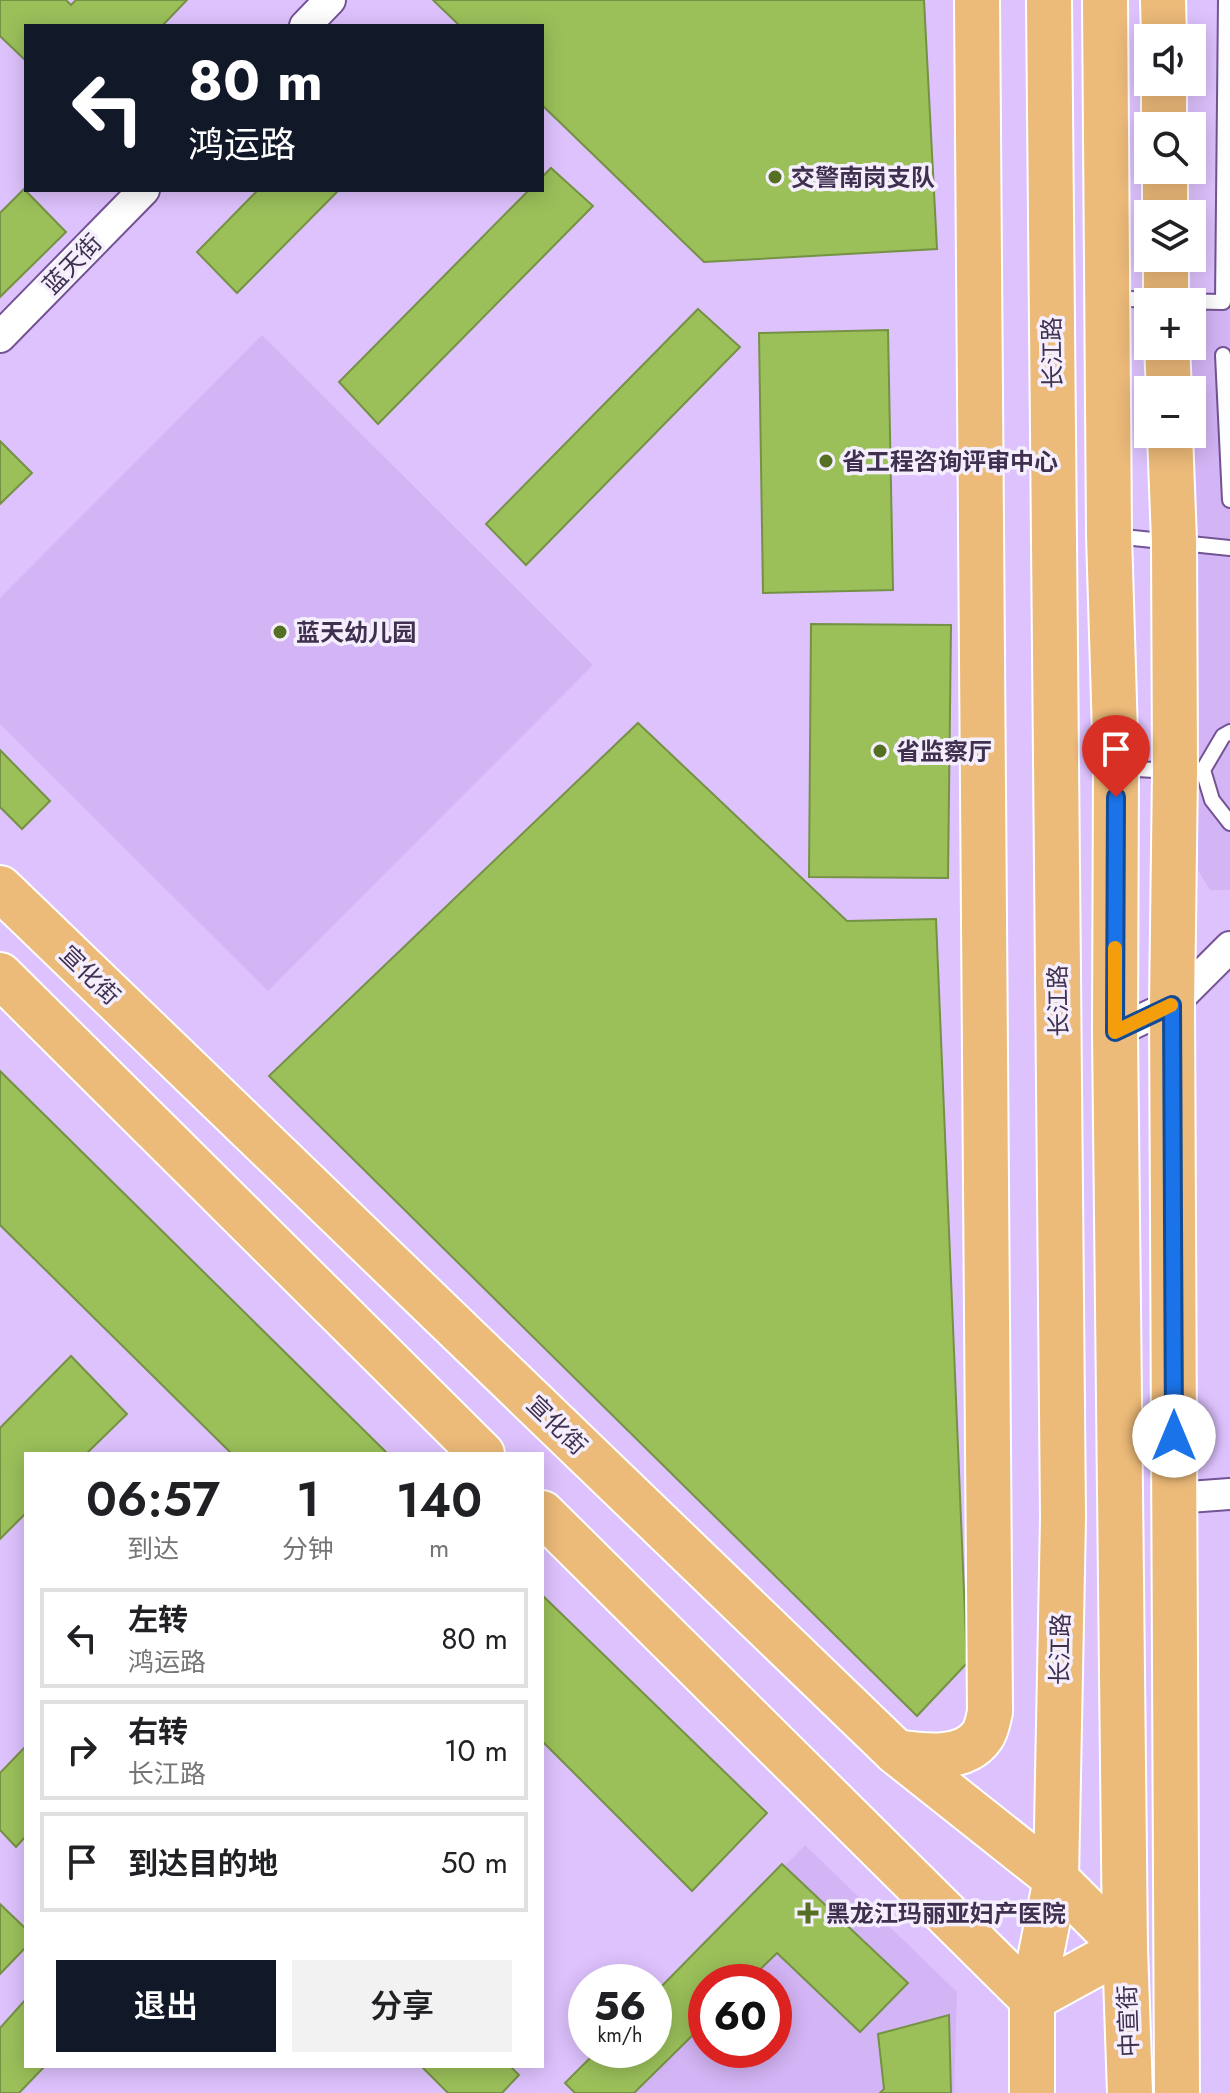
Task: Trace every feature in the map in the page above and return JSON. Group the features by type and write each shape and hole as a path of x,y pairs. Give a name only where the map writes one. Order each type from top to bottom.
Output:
{"main road":[{"path":"896,1752 931,1757 972,1748 985,1733 990,1712 977,0"},
{"name":"长江路","path":"1032,1999 1056,1879 1063,1518 1049,0"},
{"path":"1032,1999 1125,1948 1115,1032 1116,768 1109,535 1105,0"},
{"path":"1163,0 1164,24"},
{"path":"1171,448 1189,771 1172,1005 1177,2093"},
{"name":"宣化街","path":"0,888 896,1752 1056,1879 1125,1948"},
{"path":"0,975 480,1452"},
{"path":"544,1515 1032,1999 1032,2093"},
{"name":"中宣街","path":"1125,1948 1130,2093"}],"street":[{"path":"307,24 330,0"},
{"name":"蓝天街","path":"0,337 142,192"},
{"path":"1115,1032 1172,1005 1230,947"},
{"path":"1175,1498 1230,1494"}],"lane":[{"path":"1206,302 1227,302 1226,0"},
{"path":"1108,298 1134,300"},
{"path":"1223,355 1230,500"},
{"path":"1109,535 1230,548"},
{"path":"1116,768 1189,771 1230,732"},
{"path":"1189,771 1230,823"}],"shaded area":[{"path":"1230,303 1230,890 1210,890 1196,867 1191,448 1206,448 1206,376 1190,376 1190,360 1206,360 1206,306"},
{"name":"蓝天幼儿园","path":"262,335 593,665 268,991 0,724 0,598"},
{"name":"黑龙江玛丽亚妇产医院","path":"805,1845 957,1992 954,2093 612,2093 636,2068 672,2068 672,1982 688,1966 688,2068 792,2068 792,1964 690,1964"}],"building":[{"path":"0,0 66,0 71,5 76,0 187,0 164,24 24,24 24,59 0,36"},
{"name":"交警南岗支队","path":"433,0 924,0 937,249 704,262 544,107 544,24 458,24"},
{"path":"551,168 593,206 378,424 339,382 527,192 544,192 544,175"},
{"path":"24,189 66,232 0,297 0,213"},
{"path":"256,192 337,192 237,293 197,252"},
{"path":"698,309 740,347 526,565 486,524"},
{"name":"省工程咨询评审中心","path":"888,330 893,590 763,593 759,333"},
{"path":"0,441 32,473 0,504"},
{"name":"省监察厅","path":"811,624 951,625 948,878 809,877"},
{"path":"638,723 847,921 936,919 967,1663 917,1716 269,1076"},
{"path":"0,750 50,801 22,829 0,807"},
{"path":"0,1071 386,1452 230,1452 0,1225"},
{"path":"71,1356 127,1414 88,1452 24,1452 24,1515 0,1539 0,1428"},
{"path":"544,1597 767,1813 692,1891 544,1743"},
{"path":"24,1748 24,1838 16,1847 0,1830 0,1773"},
{"path":"782,1864 908,1983 860,2032 777,1953 766,1964 688,1964 688,2040 672,2056 672,1976"},
{"path":"0,1904 24,1927 24,1949 0,1974"},
{"path":"24,2001 24,2068 43,2068 19,2093 0,2093 0,2028"},
{"path":"949,2015 951,2093 880,2093 884,2089 878,2034"},
{"path":"423,2068 512,2068 519,2075 502,2093 448,2093"},
{"path":"580,2068 659,2068 634,2093 575,2093 565,2083"}],"slow traffic":[{"path":"1115,948 1115,1032 1171,1005"}],"place":[{"name":"交警南岗支队","path":"775,177"},
{"name":"省工程咨询评审中心","path":"826,461"},
{"name":"蓝天幼儿园","path":"280,632"},
{"name":"省监察厅","path":"880,751"},
{"name":"黑龙江玛丽亚妇产医院","path":"808,1913"}],"route":[{"path":"1116,797 1115,1032 1172,1005 1174,1436"}]}
